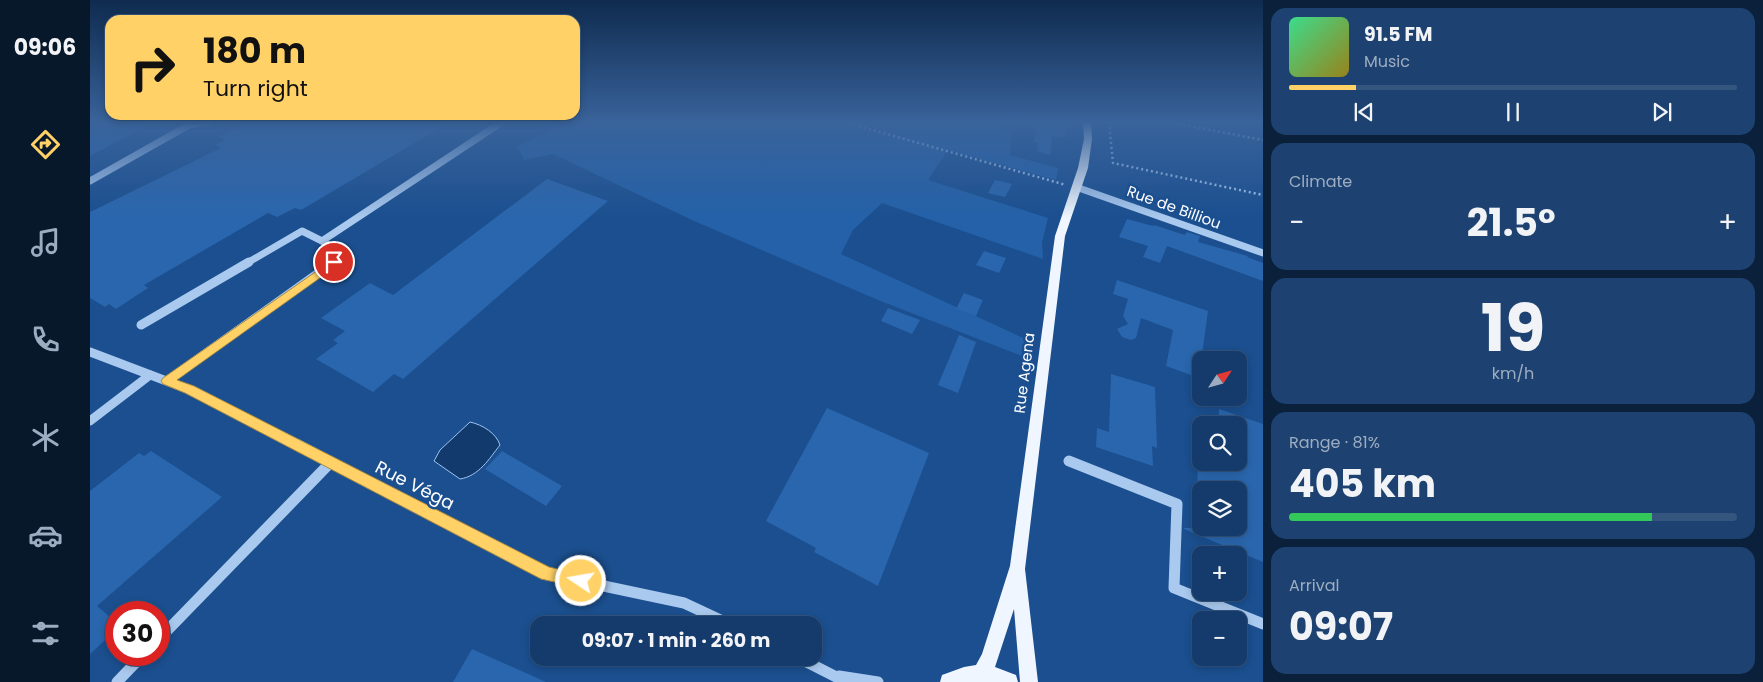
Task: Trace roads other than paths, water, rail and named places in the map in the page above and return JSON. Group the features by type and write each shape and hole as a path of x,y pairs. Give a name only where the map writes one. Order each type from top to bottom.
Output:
{"main road":[{"name":"Rue Agena","path":"982,672 990,658 1018,566 1060,236 1083,168 1086,154"},
{"name":"Rue Agena","path":"1018,566 1029,682"},
{"path":"949,682 963,675 982,672 1009,682"}],"street":[{"path":"90,181 138,154"},
{"path":"322,241 454,154"},
{"name":"Rue de Billiou","path":"1076,187 1263,253"},
{"path":"141,325 302,231 334,248 334,262 167,381"},
{"name":"Rue Véga","path":"90,352 190,390 547,574 684,603 712,616"},
{"path":"90,422 150,375"},
{"path":"170,628 331,462"},
{"path":"815,666 841,679 878,682"}],"lane":[{"path":"1069,461 1177,504 1174,588 1263,624"},
{"path":"117,682 132,666"}]}
